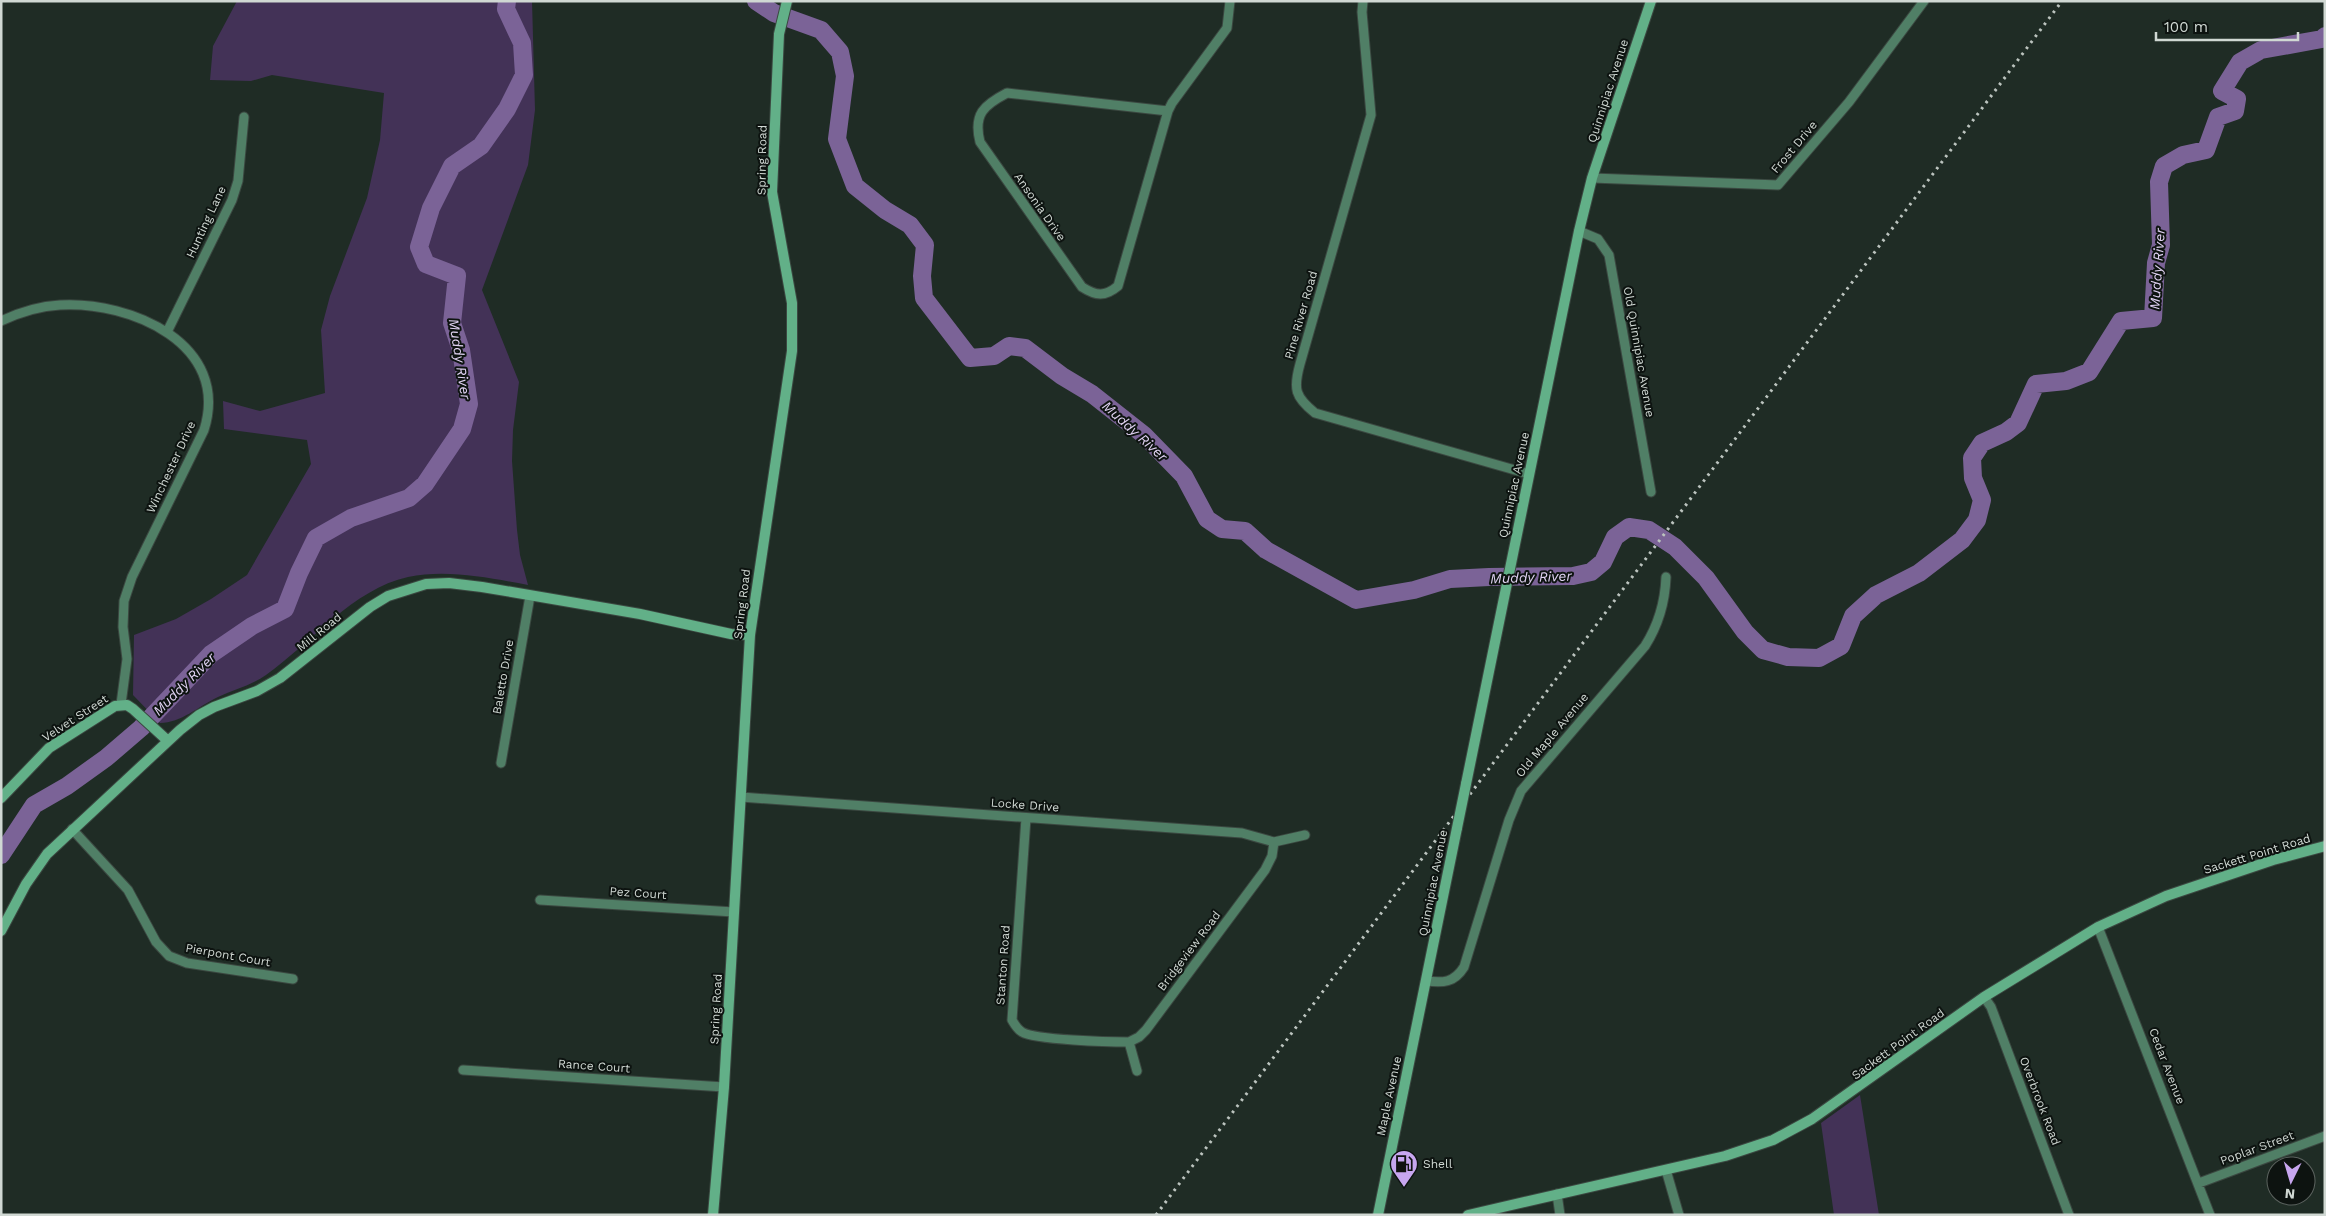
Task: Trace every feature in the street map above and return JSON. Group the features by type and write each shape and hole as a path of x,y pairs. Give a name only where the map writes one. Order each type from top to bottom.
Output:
{"street":[{"name":"Ansonia Drive","path":"1168,111 1008,93 987,104 979,119 977,131 980,142 1075,279 1082,287 1092,293 1104,295 1118,286 1168,111 1226,28 1230,1"},
{"name":"Pine River Road","path":"1363,1 1362,12 1371,115 1297,375 1296,390 1303,402 1315,413 1528,474"},
{"name":"Quinnipiac Avenue","path":"1426,981 1579,231 1592,178 1651,1"},
{"name":"Frost Drive","path":"1592,178 1778,185 1849,102 1924,1"},
{"name":"Spring Road","path":"713,1215 724,1087 750,635 792,351 792,302 772,192 781,25 786,5"},
{"name":"Hunting Lane","path":"167,332 232,200 238,181 244,117"},
{"name":"Old Quinnipiac Avenue","path":"1579,231 1598,240 1609,255 1651,492"},
{"name":"Winchester Drive","path":"1,321 32,310 59,305 88,306 137,318 167,332 195,357 205,374 210,414 132,577 124,601 123,627 127,659 121,704"},
{"name":"Old Maple Avenue","path":"1426,981 1442,983 1452,981 1464,967 1509,820 1521,791 1645,646 1654,632 1664,606 1666,577"},
{"name":"Mill Road","path":"1,931 34,873 48,854 72,829 198,715 257,691 280,678 370,607 388,596 426,584 448,583 640,614 731,634 750,635"},
{"name":"Baletto Drive","path":"501,763 530,596"},
{"name":"Velvet Street","path":"1,798 49,748 121,704 127,705 140,714 168,741"},
{"name":"Locke Drive","path":"740,797 1242,832 1274,842"},
{"name":"Stanton Road","path":"1026,818 1012,1020 1017,1029 1032,1035 1129,1042"},
{"name":"Pierpont Court","path":"72,829 128,890 156,942 169,956 187,963 293,980"},
{"path":"1274,842 1305,835"},
{"name":"Bridgeview Road","path":"1129,1042 1139,1037 1146,1030 1265,870 1272,856 1274,842"},
{"name":"Sackett Point Road","path":"1468,1215 1666,1170 1754,1147 1796,1128 1848,1095 1984,997 2098,928 2166,896 2273,860 2325,846"},
{"name":"Pez Court","path":"540,900 734,912"},
{"name":"Cedar Avenue","path":"2098,928 2210,1215"},
{"name":"Maple Avenue","path":"1378,1215 1426,981"},
{"name":"Overbrook Road","path":"1984,997 1991,1008 2069,1215"},
{"path":"1129,1042 1138,1070"},
{"name":"Rance Court","path":"463,1070 724,1087"},
{"name":"Poplar Street","path":"2199,1183 2325,1136"},
{"path":"1666,1170 1679,1215"},
{"path":"1557,1194 1560,1215"}],"shaded area":[{"path":"237,1 532,1 535,110 528,165 482,290 519,382 513,430 512,461 520,555 528,585 453,574 408,577 388,583 369,593 333,618 261,679 218,697 183,717 160,723 133,695 134,635 176,619 247,575 311,464 307,440 224,429 223,401 260,411 325,393 321,330 330,296 367,198 380,140 384,93 272,75 251,81 210,80 213,46"},
{"path":"1860,1095 1879,1215 1834,1215 1821,1123"}],"waterway":[{"name":"Muddy River","path":"1,855 34,805 67,786 106,758 141,728 211,654 252,626 285,609 299,573 316,538 351,518 409,498 425,484 462,429 469,404 461,350 452,323 457,276 426,264 419,247 431,208 452,166 481,146 507,109 524,75 522,43 506,9 507,1"},
{"name":"Muddy River","path":"756,1 774,13 821,30 840,52 845,76 837,139 855,186 885,210 910,225 925,245 922,276 924,298 970,358 994,356 1009,346 1025,348 1062,376 1092,394 1144,435 1184,476 1207,519 1222,529 1245,531 1266,550 1356,600 1414,590 1450,579 1573,576 1591,572 1603,562 1615,537 1629,527 1649,530 1675,547 1706,578 1745,632 1763,650 1788,657 1819,658 1841,646 1853,616 1876,595 1919,573 1962,540 1977,520 1982,500 1973,478 1972,458 1982,443 2006,432 2018,423 2036,384 2066,381 2089,372 2121,321 2153,318 2156,263 2161,245 2159,182 2164,166 2183,155 2206,150 2218,117 2235,111 2237,99 2222,91 2240,62 2261,50 2322,39 2325,36"}],"railway":[{"path":"1156,1215 2062,1"}],"place":[{"name":"Shell","path":"1404,1188"}]}
